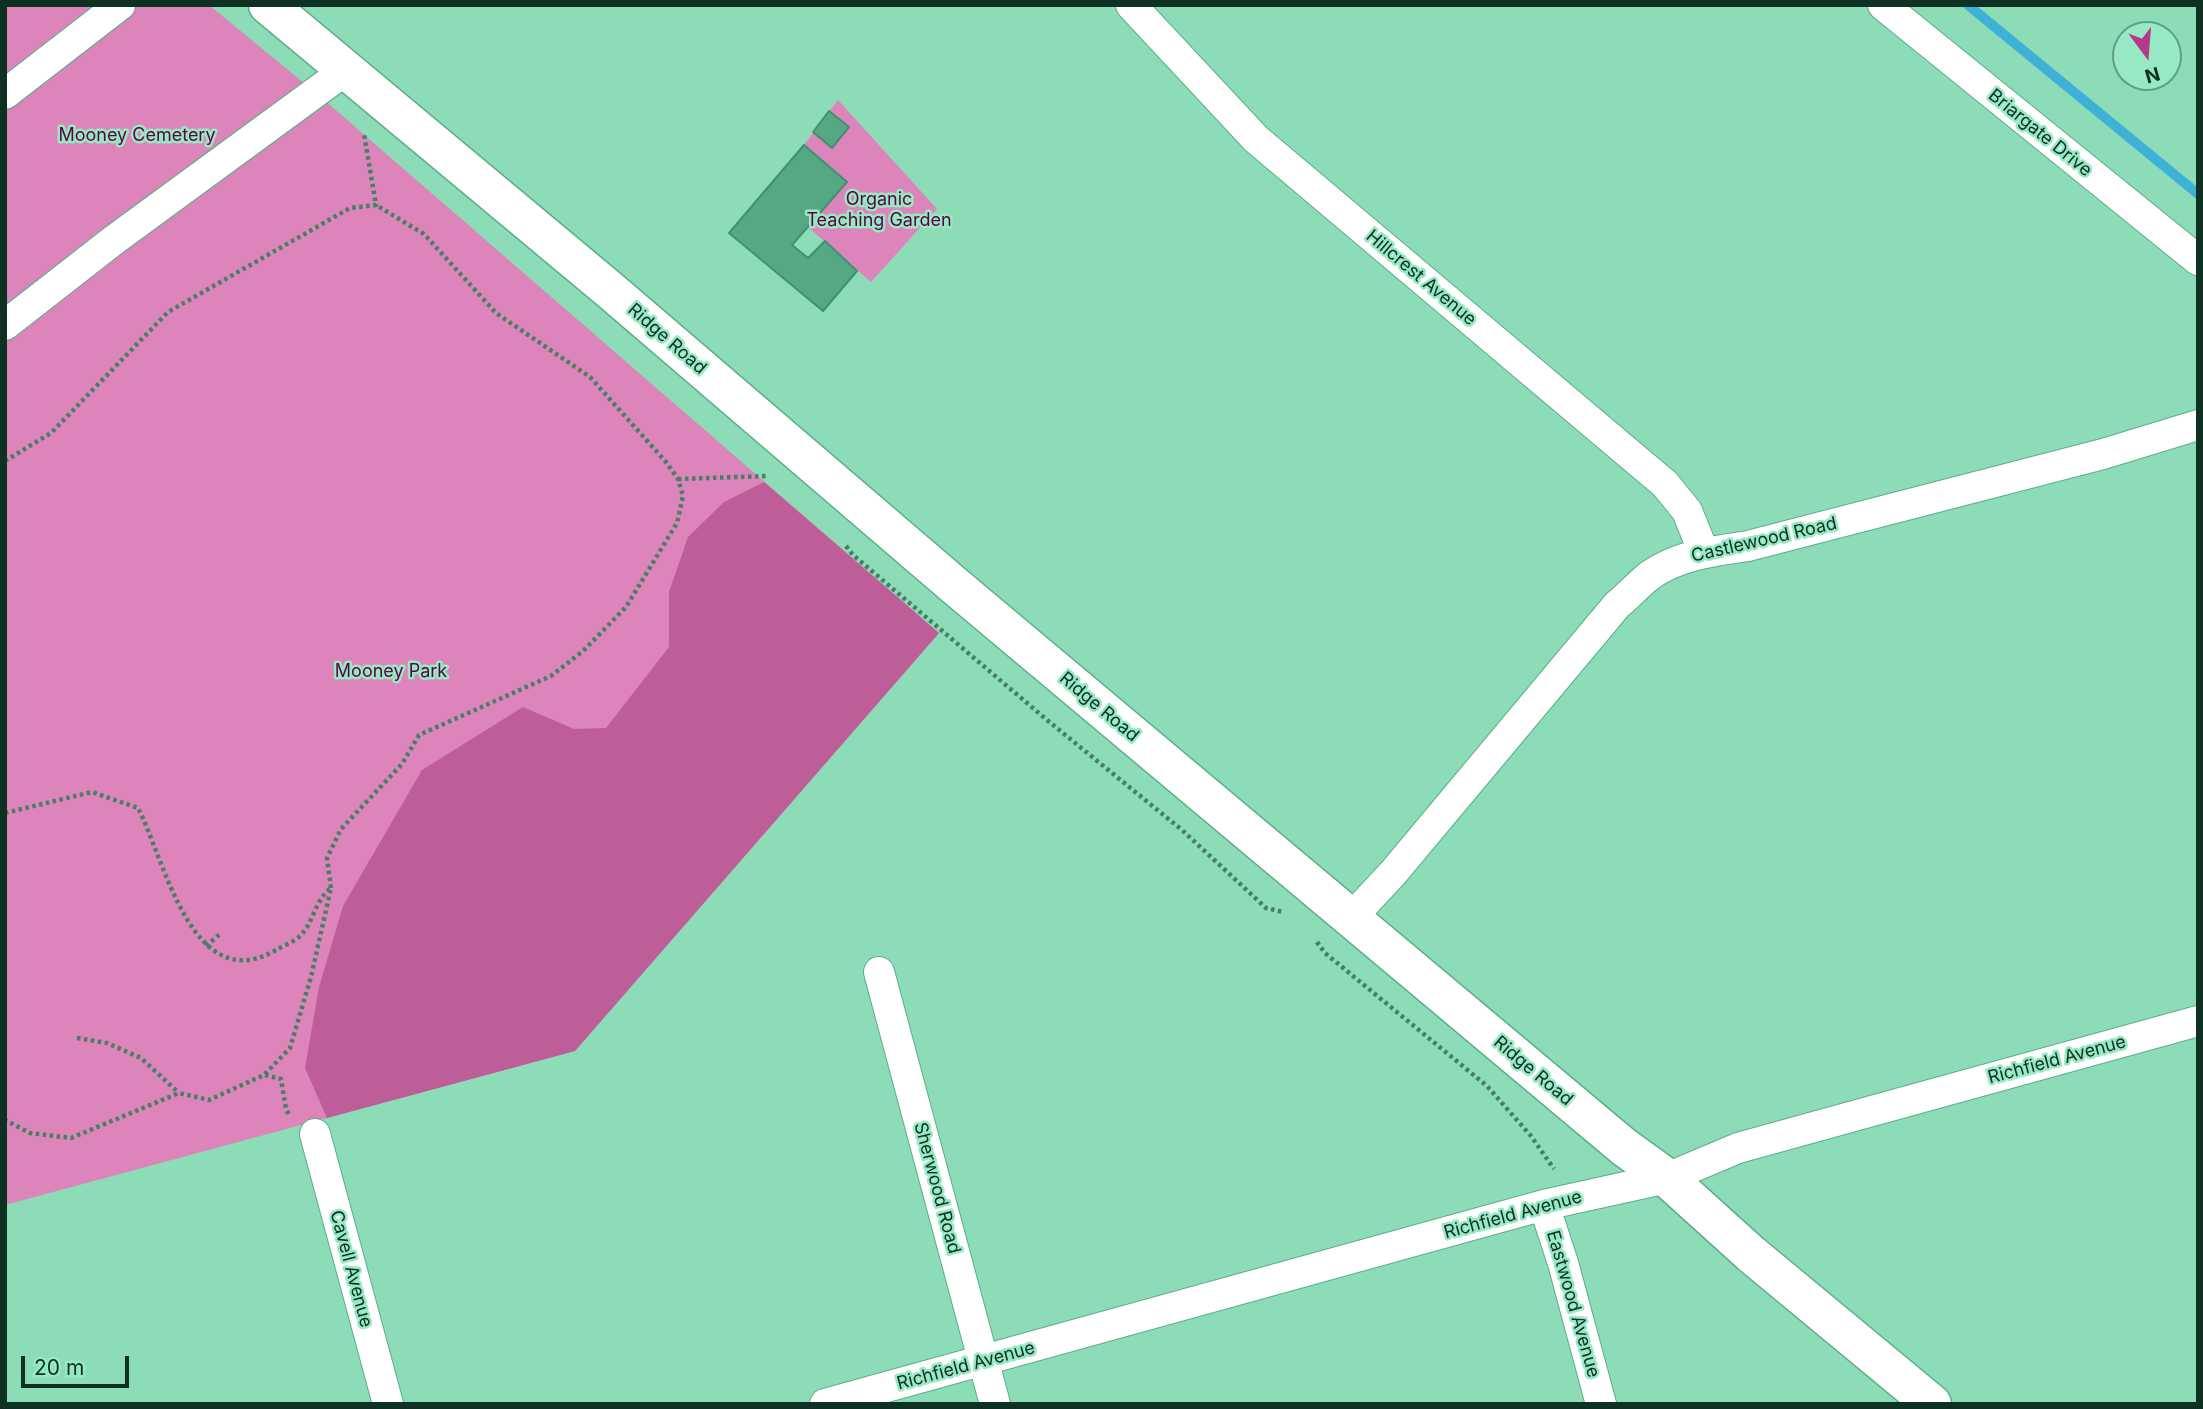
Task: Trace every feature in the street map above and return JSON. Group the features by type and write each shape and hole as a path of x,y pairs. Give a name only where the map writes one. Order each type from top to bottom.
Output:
{"street":[{"path":"5,94 120,5"},
{"name":"Ridge Road","path":"268,5 611,291 955,586 1624,1147 1667,1178 1751,1254 1932,1404"},
{"name":"Hillcrest Avenue","path":"1130,5 1256,139 1665,484 1687,511 1704,553"},
{"name":"Briargate Drive","path":"1883,5 2198,260"},
{"path":"5,325 114,240 346,70"},
{"name":"Castlewood Road","path":"1351,918 1393,873 1617,605 1650,576 1679,561 1704,553 1761,543 2103,454 2198,425"},
{"name":"Sherwood Road","path":"878,972 995,1404"},
{"name":"Richfield Avenue","path":"825,1404 1544,1205 1667,1178 1738,1148 2198,1021"},
{"name":"Cavell Avenue","path":"315,1134 388,1404"},
{"name":"Eastwood Avenue","path":"1544,1205 1563,1263 1601,1404"}],"path":[{"path":"363,130 376,205"},
{"path":"5,461 51,433 168,312 350,208 376,205 424,234 496,313 590,377 666,462 678,479 683,496 677,523 626,607 583,651 551,676 419,735 402,764 341,829 327,858 331,888 311,977 290,1048 264,1075 209,1100 179,1093 141,1058 107,1043 77,1038"},
{"path":"678,479 824,473"},
{"path":"845,544 863,563 1182,830 1266,908 1288,914"},
{"path":"5,813 92,792 138,808 187,923 206,946 228,959 246,962 263,957 300,936 322,895 331,888"},
{"path":"206,946 220,934"},
{"path":"1311,934 1325,953 1487,1086 1531,1136 1575,1198"},
{"path":"264,1075 281,1079 286,1109 300,1132 315,1134"},
{"path":"5,1120 30,1133 71,1138 179,1093"}],"green space":[{"name":"Mooney Park","path":"5,5 209,5 316,93 939,633 575,1051 5,1205"},
{"name":"Organic Teaching Garden","path":"838,100 937,209 871,282 808,227 847,182 804,145"}],"shaded area":[{"path":"764,482 939,633 575,1051 327,1118 305,1068 319,987 343,906 422,770 523,707 574,729 606,728 669,647 669,592 688,537 724,502"}],"building":[{"path":"829,111 849,127 832,148 813,132"},
{"path":"804,145 847,182 792,245 808,258 825,241 857,271 823,311 729,233"}],"waterway":[{"path":"1968,5 2198,194"}],"park label":[{"name":"Mooney Cemetery","path":"137,136"}]}
